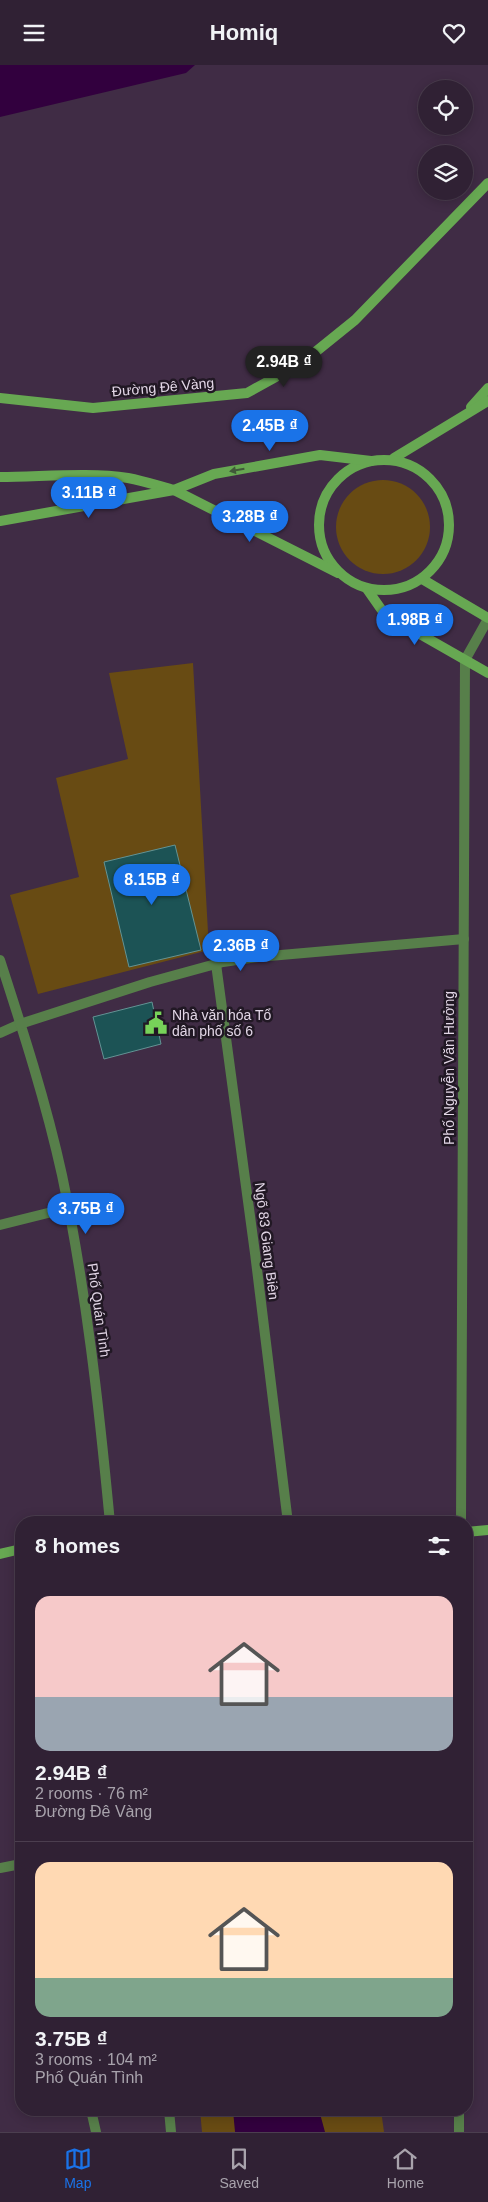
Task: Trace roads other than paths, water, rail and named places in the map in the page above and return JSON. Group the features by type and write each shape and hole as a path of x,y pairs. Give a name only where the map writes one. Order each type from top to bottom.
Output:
{"street":[{"name":"Đường Đê Vàng","path":"0,398 93,408 247,393 304,362 354,320 488,183"},
{"path":"466,413 488,388"},
{"path":"0,521 174,490 214,474 320,455 372,461 394,459 488,401"},
{"path":"0,477 100,476 127,478 174,490 367,589 384,591 402,589 422,579 433,569 444,553 449,533 448,513 441,494 430,479 416,469 394,459"},
{"path":"338,573 323,550 318,529 320,507 330,488 345,472 372,461"},
{"path":"422,579 488,618"},
{"path":"367,589 381,609 390,617 488,673"},
{"name":"Phố Nguyễn Văn Hưởng","path":"461,1516 465,660 488,618"},
{"path":"0,1033 20,1024 150,982 216,964 258,957 464,939"},
{"name":"Phố Quán Tình","path":"0,960 20,1024 59,1165 68,1208 83,1287 109,1516"},
{"name":"Ngõ 83 Giang Biên","path":"216,964 255,1253 287,1516"},
{"path":"0,1225 68,1208"},
{"path":"473,1531 488,1530"},
{"path":"0,1553 15,1550"},
{"path":"0,1868 15,1865"},
{"path":"92,2116 96,2132"},
{"path":"170,2116 171,2132"},
{"path":"459,2116 459,2132"}],"place":[{"name":"Nhà văn hóa Tổ dân phố số 6","path":"156,1023"}]}
